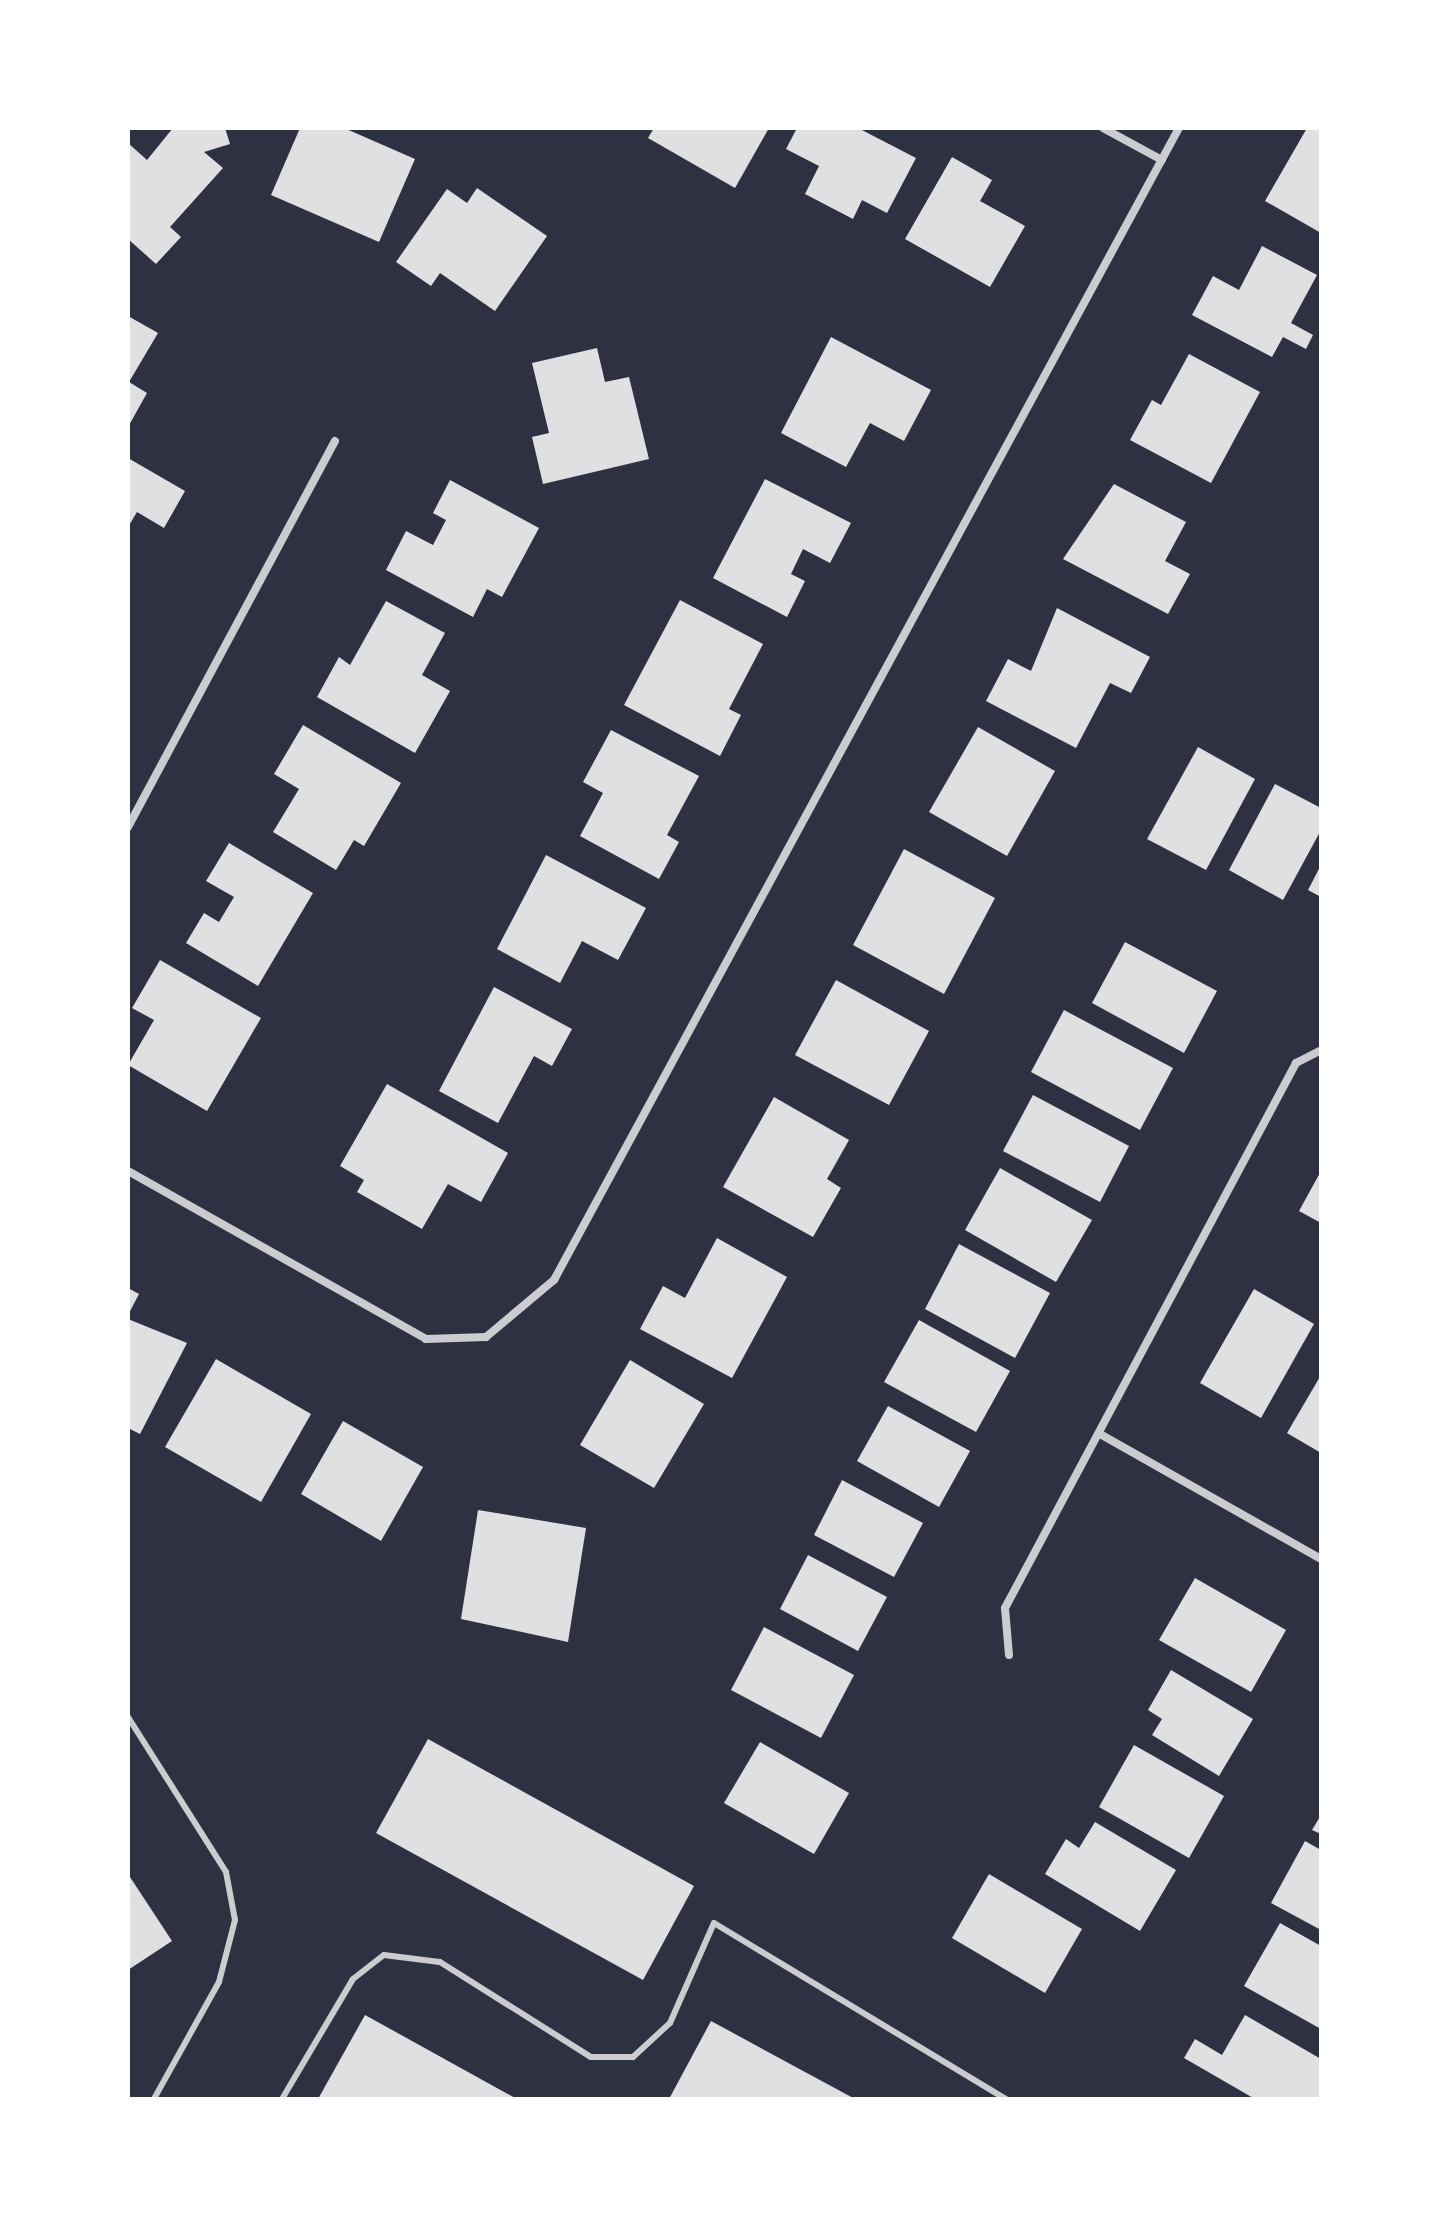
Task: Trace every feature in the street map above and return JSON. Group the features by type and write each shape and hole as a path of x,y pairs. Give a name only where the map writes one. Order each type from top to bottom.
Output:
{"street":[{"path":"1103,128 1162,160"},
{"path":"128,1171 426,1339 486,1337 554,1280 1179,128"},
{"path":"128,827 335,441"},
{"path":"1009,1655 1005,1608 1296,1063 1321,1050"},
{"path":"1100,1434 1321,1559"}],"lane":[{"path":"128,1717 226,1872 235,1920 219,1982 154,2099"},
{"path":"282,2099 353,1979 384,1955 440,1962 591,2057 633,2057 670,2023 714,1923 1006,2099"}],"building":[{"path":"173,128 225,128 230,144 204,152 223,168 170,227 181,237 156,264 128,239 128,143 147,160"},
{"path":"300,128 344,128 415,159 379,242 271,195"},
{"path":"654,128 769,128 735,188 648,138"},
{"path":"797,128 858,128 916,158 887,213 862,200 853,219 805,194 819,166 786,149"},
{"path":"1307,128 1321,128 1321,233 1265,201"},
{"path":"952,157 992,180 980,201 1025,226 990,287 905,239"},
{"path":"477,188 547,236 495,311 440,273 431,286 396,262 447,189 467,203"},
{"path":"1262,246 1317,275 1291,323 1313,335 1306,349 1283,337 1272,357 1192,315 1213,276 1239,290"},
{"path":"128,316 158,333 129,382 147,393 128,427"},
{"path":"831,337 931,390 904,441 870,423 846,467 781,433"},
{"path":"597,348 605,382 629,377 649,459 543,484 532,437 549,433 532,363"},
{"path":"1189,354 1260,392 1211,483 1130,440 1152,400 1161,405"},
{"path":"128,458 185,491 164,528 137,512 128,527"},
{"path":"765,479 851,523 830,563 803,549 791,574 805,581 787,617 713,578"},
{"path":"450,480 539,528 502,597 487,589 473,617 386,570 406,531 433,545 446,520 433,513"},
{"path":"1114,484 1186,522 1165,561 1190,574 1168,614 1063,559"},
{"path":"680,600 763,644 729,709 741,715 720,756 624,705"},
{"path":"386,601 445,633 422,675 450,691 415,753 317,697 339,657 350,665"},
{"path":"1057,608 1150,657 1131,693 1110,683 1076,748 986,701 1008,659 1031,671"},
{"path":"303,725 401,783 364,846 354,840 336,870 273,832 299,789 274,774"},
{"path":"978,727 1055,771 1007,856 929,812"},
{"path":"611,730 699,776 667,835 679,842 659,879 580,836 603,793 583,782"},
{"path":"1198,747 1255,779 1206,870 1147,839"},
{"path":"1275,784 1321,808 1321,830 1283,900 1229,870"},
{"path":"229,843 313,893 258,986 186,943 204,913 219,922 234,897 206,881"},
{"path":"904,849 995,898 944,994 853,945"},
{"path":"546,855 646,908 618,960 582,941 560,983 497,949"},
{"path":"1321,865 1321,897 1308,890"},
{"path":"1125,942 1217,991 1184,1053 1092,1003"},
{"path":"160,960 261,1018 207,1111 128,1065 154,1020 132,1008"},
{"path":"836,980 929,1031 889,1105 795,1055"},
{"path":"494,987 572,1029 552,1066 534,1056 498,1123 439,1091"},
{"path":"1064,1010 1173,1068 1140,1130 1031,1072"},
{"path":"387,1084 508,1153 481,1202 448,1184 422,1229 357,1192 364,1180 340,1166"},
{"path":"1033,1095 1129,1146 1100,1202 1003,1151"},
{"path":"774,1097 849,1140 827,1179 841,1188 813,1237 723,1187"},
{"path":"1000,1168 1092,1220 1056,1282 965,1230"},
{"path":"1321,1171 1321,1223 1299,1211"},
{"path":"717,1238 787,1277 732,1378 640,1329 663,1286 685,1298"},
{"path":"959,1244 1050,1293 1015,1358 925,1309"},
{"path":"128,1288 139,1294 128,1315"},
{"path":"1254,1289 1314,1324 1261,1418 1200,1383"},
{"path":"128,1319 187,1343 140,1434 128,1428"},
{"path":"919,1320 1010,1371 976,1432 884,1382"},
{"path":"216,1359 311,1414 261,1502 165,1447"},
{"path":"630,1360 704,1404 654,1488 580,1445"},
{"path":"1321,1375 1321,1453 1287,1433"},
{"path":"888,1406 970,1451 939,1507 857,1461"},
{"path":"343,1421 423,1467 381,1541 301,1494"},
{"path":"842,1480 923,1523 894,1577 814,1535"},
{"path":"478,1510 586,1528 568,1642 461,1619"},
{"path":"808,1555 887,1597 858,1651 780,1609"},
{"path":"1195,1578 1286,1630 1251,1692 1159,1640"},
{"path":"764,1627 854,1675 821,1738 731,1690"},
{"path":"1171,1670 1253,1719 1219,1776 1152,1735 1162,1719 1148,1710"},
{"path":"428,1739 694,1886 643,1980 376,1833"},
{"path":"760,1742 849,1793 814,1854 724,1803"},
{"path":"1134,1745 1224,1796 1189,1858 1099,1807"},
{"path":"1321,1815 1321,1834 1312,1830"},
{"path":"1095,1822 1176,1870 1140,1931 1045,1874 1066,1839 1079,1848"},
{"path":"1305,1841 1321,1850 1321,1930 1271,1903"},
{"path":"128,1874 172,1941 128,1970"},
{"path":"989,1874 1082,1929 1045,1993 952,1938"},
{"path":"1280,1923 1321,1946 1321,2029 1244,1986"},
{"path":"365,2015 517,2099 318,2099"},
{"path":"1245,2015 1321,2059 1321,2099 1255,2099 1184,2058 1195,2039 1222,2055"},
{"path":"711,2021 855,2099 669,2099"}]}
